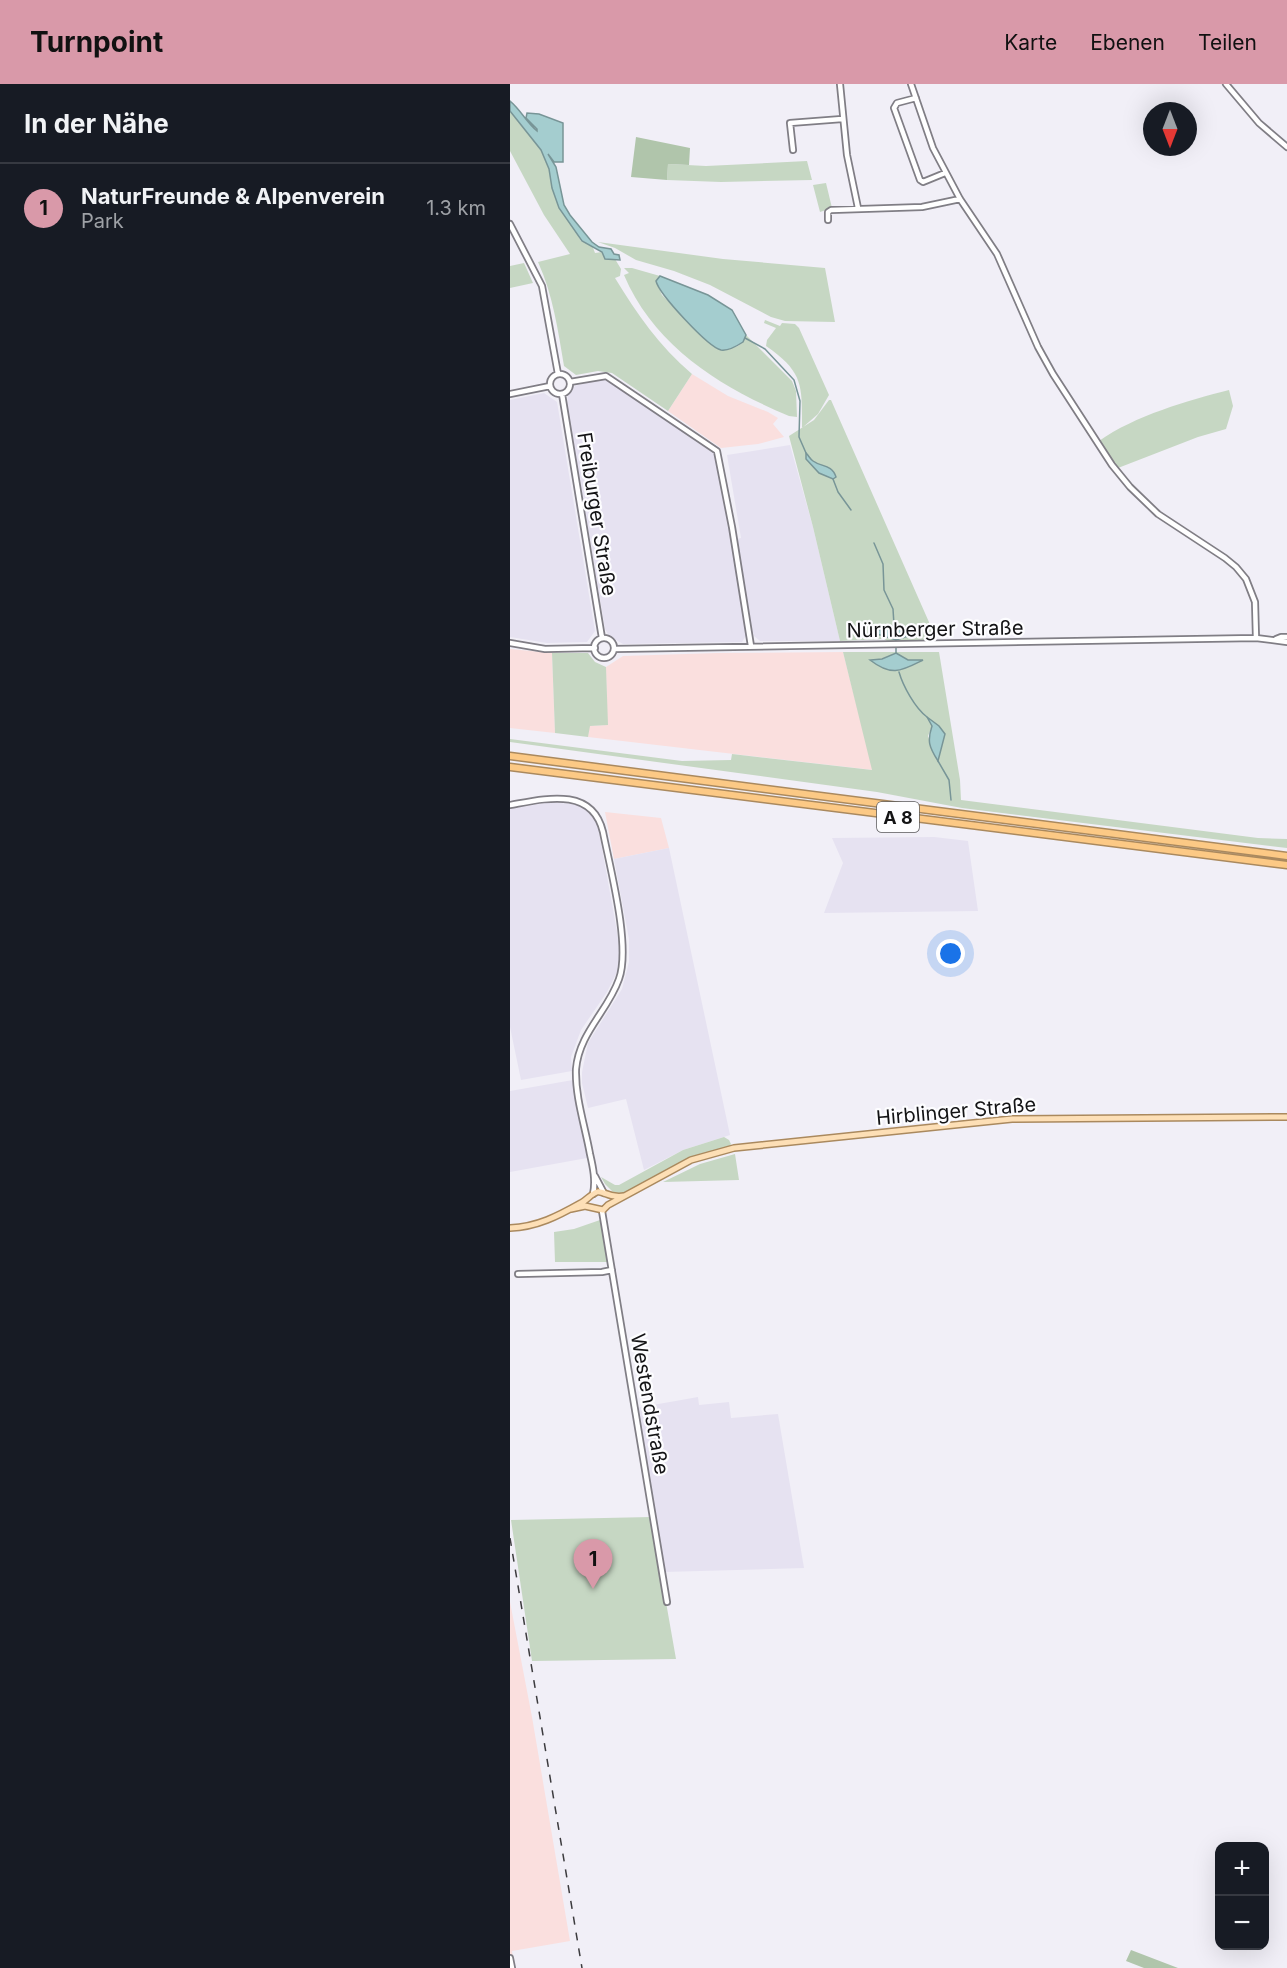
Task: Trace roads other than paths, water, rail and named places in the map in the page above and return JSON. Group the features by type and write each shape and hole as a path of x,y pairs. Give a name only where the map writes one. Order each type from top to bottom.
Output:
{"highway":[{"name":"A 8","path":"510,756 1287,856"},
{"name":"A 8","path":"510,767 1287,865"}],"main road":[{"name":"Hirblinger Straße","path":"570,1209 585,1206 602,1210 675,1168 734,1148 1012,1119 1287,1117"},
{"name":"Hirblinger Straße","path":"510,1228 535,1225 570,1209 599,1192 619,1197 638,1190"},
{"path":"606,1195 608,1205"},
{"path":"592,1196 592,1208"}],"street":[{"path":"840,84 849,174 858,208"},
{"path":"911,84 933,148 945,173 997,254 1053,374 1112,465 1130,487 1158,514 1225,558 1246,579 1255,603 1256,638"},
{"path":"1226,84 1258,123 1287,147"},
{"path":"916,98 897,103 894,108 920,180 923,182 945,173"},
{"path":"794,150 790,123 842,119"},
{"path":"828,220 828,212 831,210 922,207 960,199"},
{"path":"510,224 542,286 558,374"},
{"path":"558,374 567,377 570,382 568,391 562,394 554,392 550,386 552,379 558,374"},
{"path":"570,382 606,376 717,451 751,646"},
{"path":"510,394 550,386"},
{"name":"Freiburger Straße","path":"562,394 602,638"},
{"path":"602,638 610,640 614,649 611,655 602,657 597,654 594,648 596,642 602,638"},
{"name":"Nürnberger Straße","path":"614,649 1256,638 1287,640"},
{"path":"510,643 545,648 594,648"},
{"path":"510,805 553,799 576,801 594,811 603,832 624,955 620,979 585,1036 576,1068 578,1093 594,1174 592,1196"},
{"path":"594,1174 606,1195"},
{"name":"Westendstraße","path":"602,1210 667,1602"},
{"path":"518,1274 612,1270"},
{"path":"510,1958 512,1968"}],"water":[{"path":"510,101 537,131 526,118 527,113 539,114 563,123 563,162 554,162 548,154 556,167 564,205 592,242 599,247 611,249 614,254 619,255 620,260 605,259 602,252 582,241 559,208 552,188 549,169 541,150 510,111"},
{"path":"660,276 708,295 732,310 746,335 743,342 735,347 721,350 706,340 659,288 656,281"},
{"path":"806,453 816,463 832,470 836,477 833,479 819,473 806,459"},
{"path":"894,625 914,629 918,633 896,640 868,634 887,628"},
{"path":"896,653 908,660 923,660 909,667 891,670 884,669 870,660 882,659"},
{"path":"927,717 945,734 938,761 930,744 932,726"}],"waterway":[{"path":"745,338 765,349 794,380 800,401 799,437 806,453"},
{"path":"833,479 838,492 851,510"},
{"path":"874,543 883,564 884,590 893,609 894,625"},
{"path":"896,640 896,653"},
{"path":"899,672 910,696 927,717"},
{"path":"938,761 949,780 951,800"}],"railway":[{"path":"510,1538 582,1968"}],"place":[{"name":"NaturFreunde & Alpenverein","path":"593,1589"}]}
